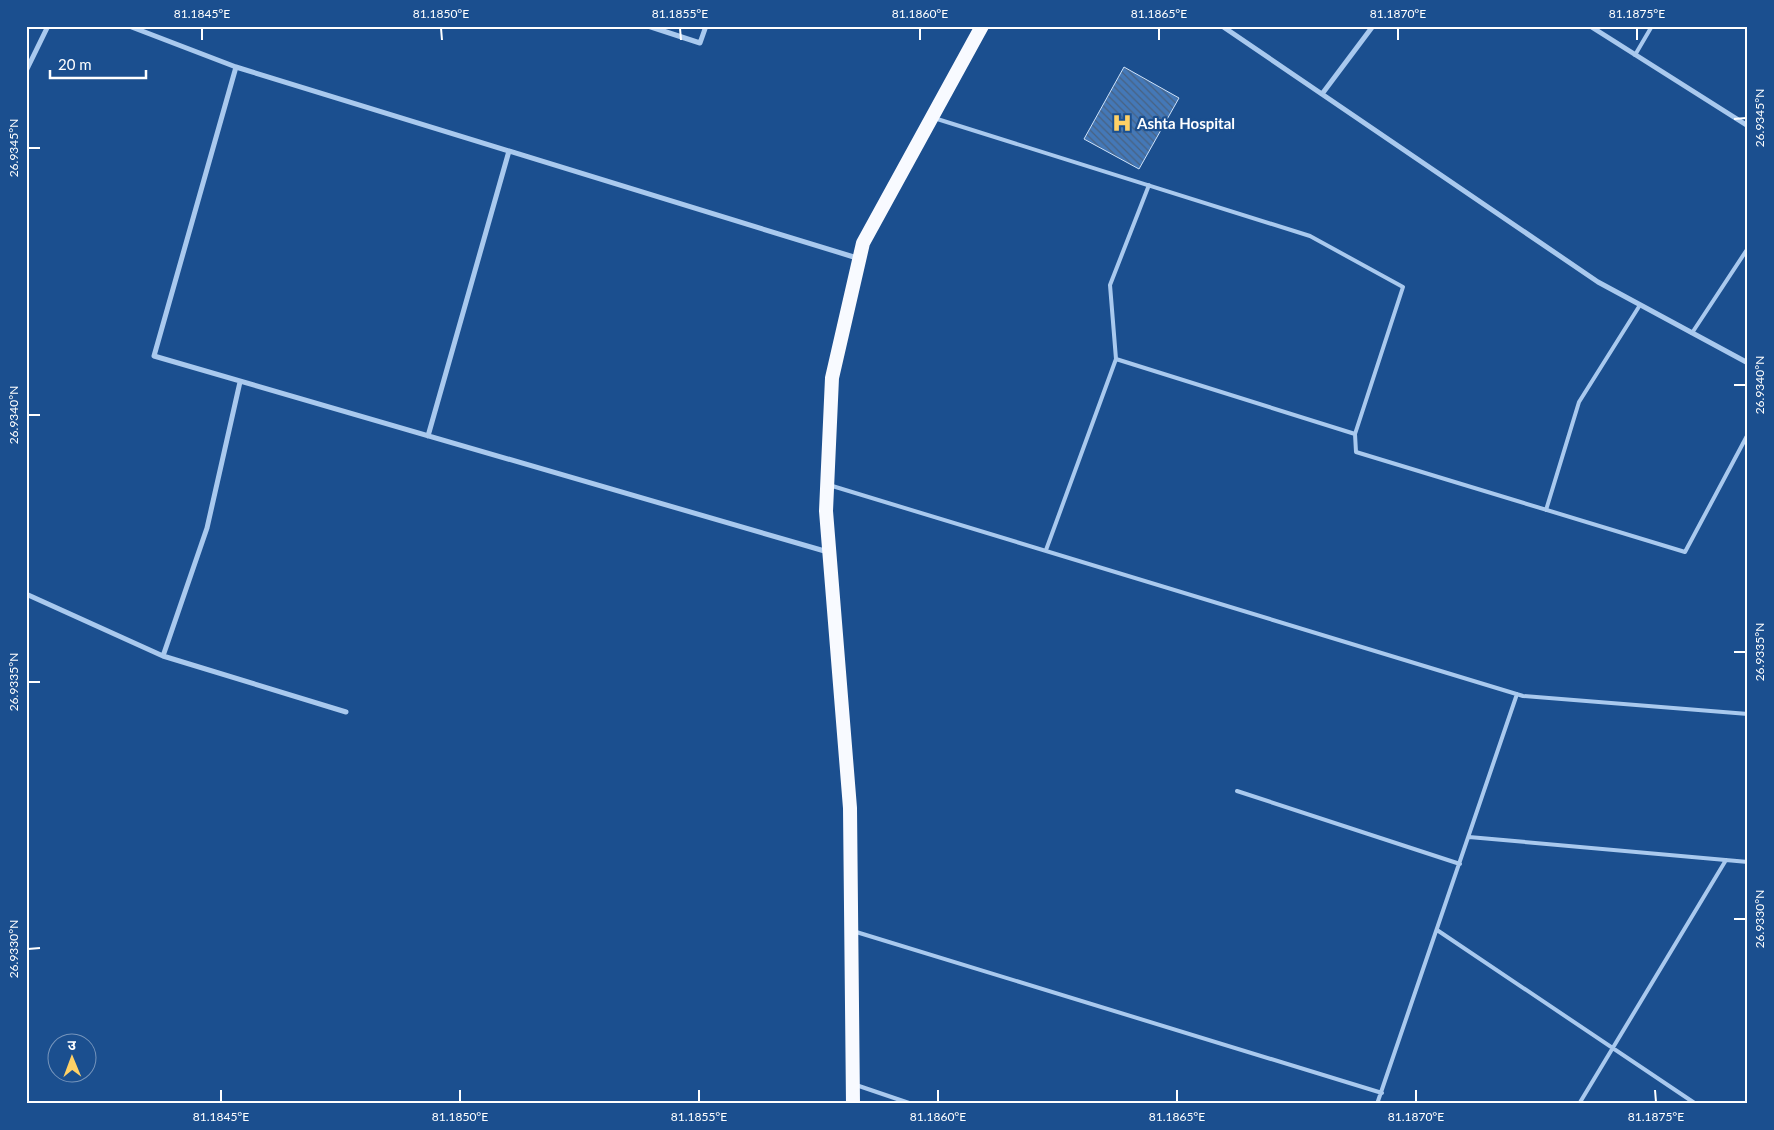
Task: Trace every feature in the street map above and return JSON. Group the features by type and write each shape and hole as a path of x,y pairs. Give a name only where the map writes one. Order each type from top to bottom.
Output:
{"highway":[{"path":"853,1104 850,808 826,511 832,378 864,243 982,26"}],"street":[{"path":"26,71 48,26"},
{"path":"129,26 236,67 860,259"},
{"path":"648,26 700,43 706,26"},
{"path":"1222,26 1598,282 1748,363"},
{"path":"1322,94 1373,26"},
{"path":"1590,26 1748,126"},
{"path":"236,67 154,356 829,553"},
{"path":"428,436 508,151"},
{"path":"162,656 207,528 240,382"},
{"path":"26,594 162,656 346,712"}],"lane":[{"path":"1635,55 1652,26"},
{"path":"932,117 1310,236 1403,287 1354,434 1356,452 1685,552 1748,434"},
{"path":"1046,550 1116,359 1110,285 1149,185"},
{"path":"1692,333 1748,248"},
{"path":"1546,510 1579,402 1640,305"},
{"path":"1116,359 1354,434"},
{"path":"827,484 1517,694 1748,714"},
{"path":"1378,1104 1517,694"},
{"path":"1237,791 1460,864"},
{"path":"1469,836 1748,862"},
{"path":"1579,1104 1726,860"},
{"path":"852,930 1382,1093"},
{"path":"1437,930 1696,1104"},
{"path":"854,1085 912,1104"}],"building":[{"path":"1124,67 1179,98 1139,169 1084,139"}],"place":[{"name":"Ashta Hospital","path":"1122,123"}]}
